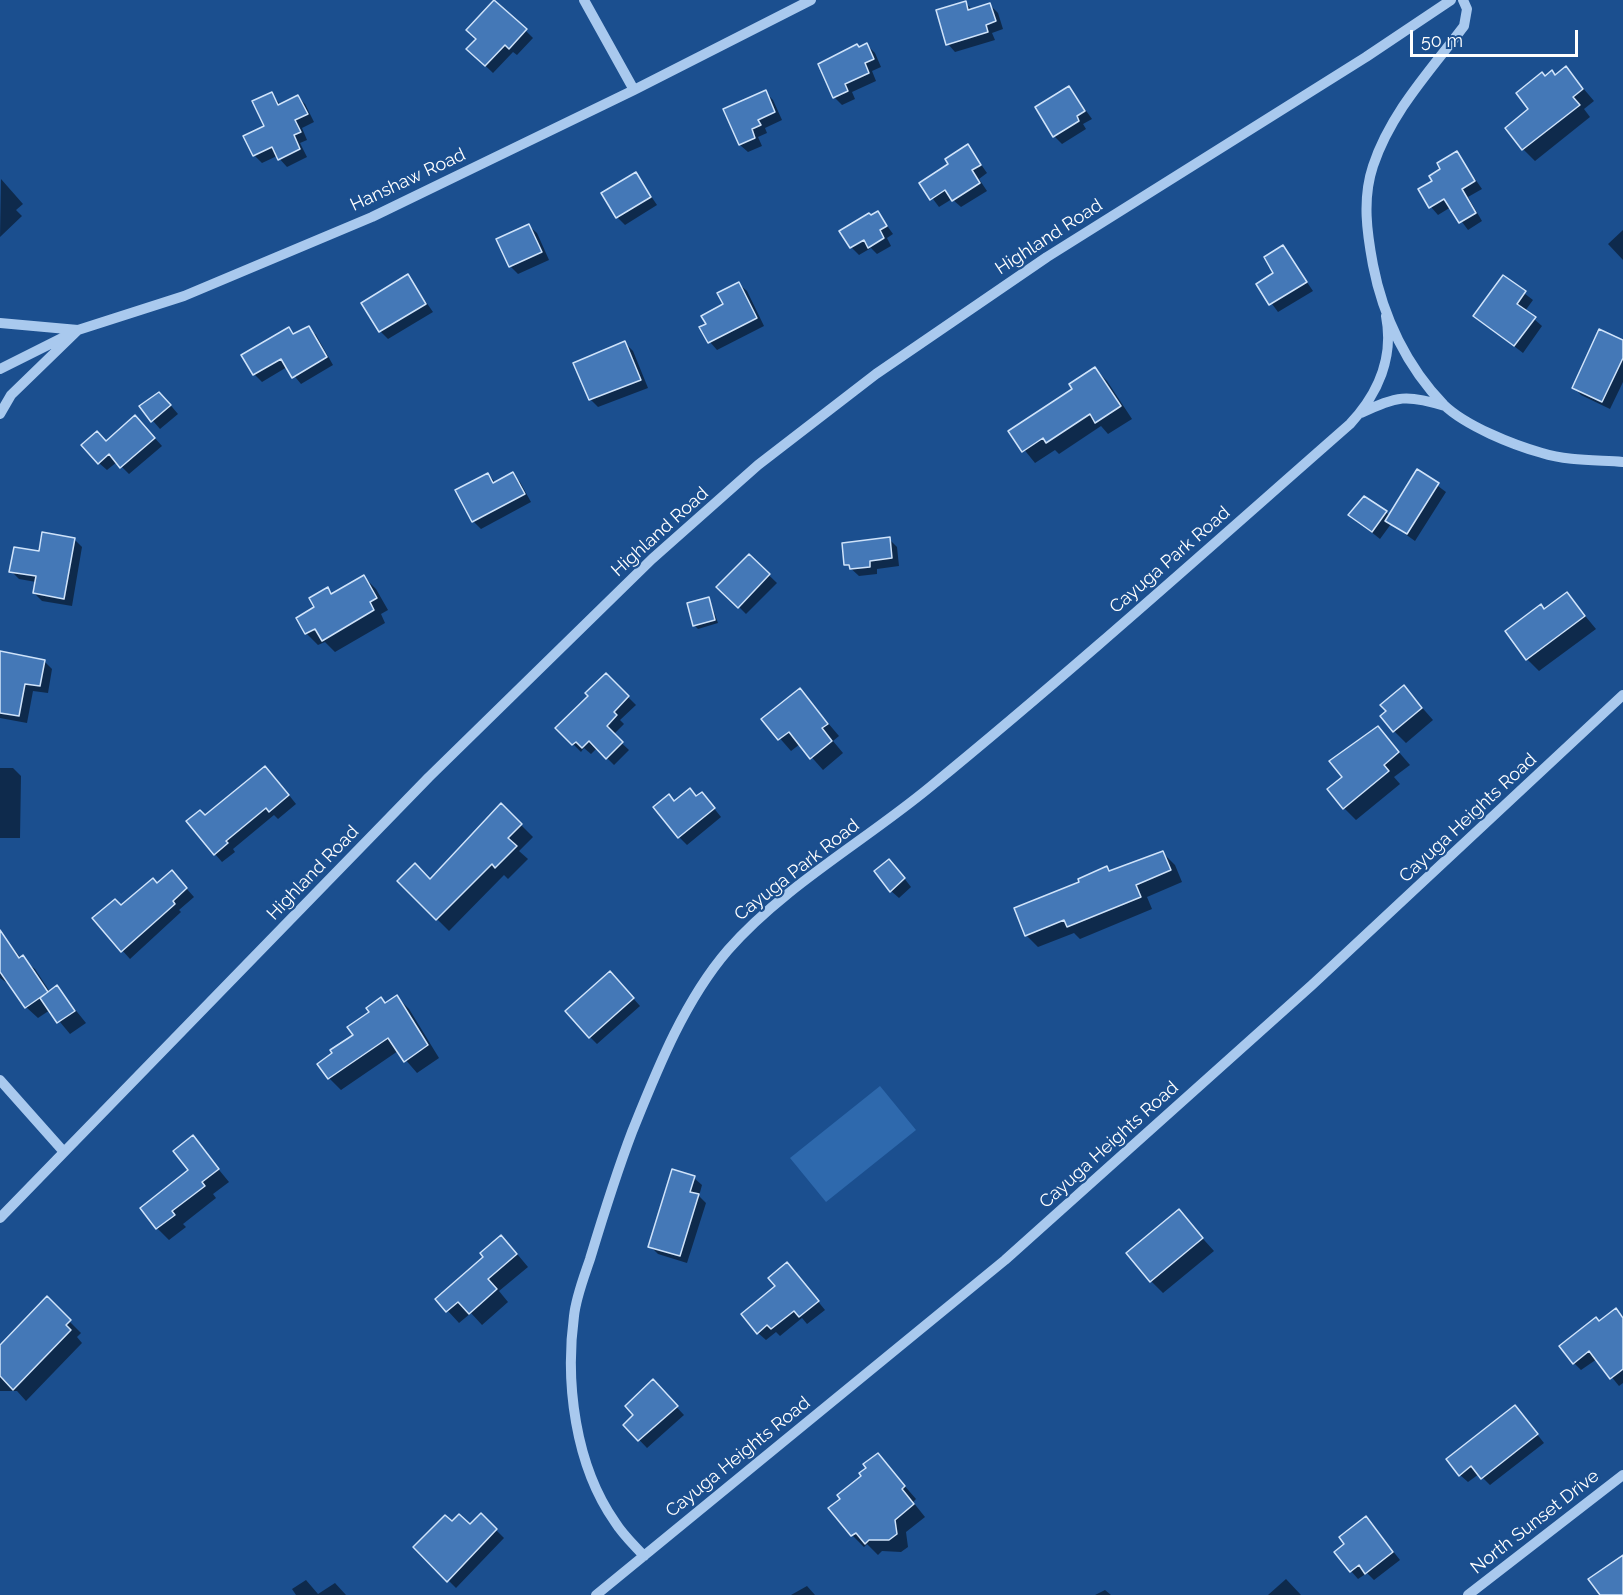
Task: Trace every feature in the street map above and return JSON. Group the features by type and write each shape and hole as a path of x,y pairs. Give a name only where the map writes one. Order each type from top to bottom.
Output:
{"street":[{"path":"584,0 634,90"},
{"name":"Hanshaw Road","path":"0,323 78,330 184,296 372,217 634,90 811,0"},
{"name":"Highland Road","path":"0,1218 429,777 652,559 758,465 882,369 1047,257 1366,57 1451,0"},
{"path":"1463,0 1467,9 1464,26 1399,110 1372,169 1366,207 1367,237 1386,316 1411,363 1445,406 1499,439 1544,454 1623,462"},
{"name":"Cayuga Park Road","path":"644,1556 612,1519 594,1483 584,1454 577,1423 570,1362 574,1312 623,1155 657,1068 699,992 725,953 753,924 937,781 1177,577 1360,413 1382,377 1388,348 1386,316"},
{"path":"0,369 78,330"},
{"path":"0,414 11,395 78,330"},
{"name":"Cayuga Park Road","path":"1360,413 1405,397 1445,406"},
{"name":"Cayuga Heights Road","path":"596,1595 1005,1260 1321,977 1623,695"},
{"path":"0,1080 64,1152"},
{"name":"North Sunset Drive","path":"1468,1595 1623,1475"}],"shaded area":[{"path":"880,1086 916,1130 826,1202 790,1158"}],"building":[{"path":"494,0 527,29 509,49 505,45 485,66 466,49 476,39 466,30"},
{"path":"966,1 968,10 990,3 996,21 986,25 988,32 946,45 936,10"},
{"path":"867,43 874,59 865,63 869,73 845,84 848,91 833,98 818,64 857,44 859,47"},
{"path":"1566,66 1583,89 1573,97 1580,105 1522,150 1505,128 1528,109 1516,93 1542,72 1545,76 1552,70 1555,75"},
{"path":"1069,86 1085,111 1077,116 1079,121 1053,137 1035,107"},
{"path":"766,90 775,112 758,120 761,125 752,129 755,138 739,145 723,109"},
{"path":"272,92 278,105 298,95 308,114 295,120 301,132 294,135 300,149 278,160 272,147 253,156 243,136 264,126 252,101"},
{"path":"968,144 981,165 972,170 980,183 952,201 945,190 930,200 919,183 948,164 945,159"},
{"path":"1457,151 1475,181 1462,189 1476,213 1459,223 1444,199 1429,208 1418,189 1432,181 1429,176 1440,169 1437,163"},
{"path":"636,172 651,197 616,218 601,193"},
{"path":"878,211 887,226 880,230 884,238 868,248 864,240 850,248 839,231 869,213 871,215"},
{"path":"529,224 542,252 509,267 496,239"},
{"path":"1283,245 1307,282 1269,305 1256,284 1273,273 1264,257"},
{"path":"408,274 426,304 379,332 361,303"},
{"path":"1503,275 1526,291 1517,304 1536,317 1514,346 1473,316"},
{"path":"739,282 757,318 708,343 699,327 706,324 701,316 723,304 717,293"},
{"path":"309,326 327,357 292,378 281,359 253,375 241,355 289,327 293,334"},
{"path":"1599,329 1623,340 1623,358 1602,402 1572,388"},
{"path":"625,341 641,380 589,400 573,363"},
{"path":"1095,367 1121,406 1095,423 1090,414 1046,443 1043,438 1022,452 1008,431 1072,389 1069,384"},
{"path":"159,392 171,405 151,422 139,406"},
{"path":"135,415 155,438 120,468 109,454 98,464 81,445 97,431 106,441"},
{"path":"1417,469 1439,483 1407,534 1385,521"},
{"path":"513,472 525,494 472,522 455,490 488,473 493,483"},
{"path":"1364,496 1387,511 1372,532 1348,515"},
{"path":"42,532 75,538 64,599 33,593 36,576 9,572 14,547 39,551"},
{"path":"890,537 892,558 870,561 870,567 850,569 849,565 844,565 842,543"},
{"path":"749,554 770,574 738,608 716,587"},
{"path":"364,575 377,598 370,602 374,610 322,641 315,629 305,634 296,618 314,607 309,598 328,587 331,594"},
{"path":"1567,592 1585,616 1526,660 1505,631 1541,604 1544,609"},
{"path":"709,597 715,620 693,626 687,603"},
{"path":"0,651 45,660 40,686 25,684 19,716 0,713"},
{"path":"606,673 629,696 614,712 617,715 607,726 623,742 606,759 589,741 582,748 576,742 572,745 555,728 588,696 585,693"},
{"path":"1404,685 1422,708 1393,732 1380,716 1386,711 1380,705"},
{"path":"800,688 828,724 822,728 832,741 810,759 789,732 778,740 761,719"},
{"path":"1378,726 1399,752 1384,765 1389,771 1343,809 1327,789 1342,777 1329,761"},
{"path":"265,766 289,795 269,812 266,808 226,841 228,843 214,855 186,821 200,810 205,815"},
{"path":"690,788 696,796 702,792 715,808 678,838 653,807 669,794 674,801"},
{"path":"501,803 522,824 508,838 517,846 495,868 492,864 436,920 397,881 415,863 430,879"},
{"path":"1163,851 1171,870 1136,885 1141,897 1067,927 1064,920 1025,936 1014,908 1079,882 1078,879 1107,866 1109,871"},
{"path":"889,859 905,878 890,892 874,871"},
{"path":"172,870 187,888 173,901 175,904 121,952 92,918 115,899 121,905 153,878 157,883"},
{"path":"0,930 19,958 23,955 48,992 25,1008 0,972"},
{"path":"610,971 634,998 589,1038 565,1011"},
{"path":"57,985 75,1011 57,1023 40,998"},
{"path":"397,995 428,1045 404,1062 388,1038 328,1079 317,1064 332,1053 330,1050 353,1035 347,1027 369,1012 366,1008 381,997 385,1003"},
{"path":"193,1135 219,1169 202,1182 205,1186 172,1211 175,1215 156,1229 140,1208 188,1170 173,1151"},
{"path":"672,1169 695,1176 690,1192 699,1194 680,1256 648,1247"},
{"path":"1179,1209 1203,1238 1150,1282 1126,1253"},
{"path":"501,1235 517,1254 488,1279 497,1289 469,1314 458,1302 446,1312 435,1299 483,1257 480,1253"},
{"path":"787,1262 819,1301 799,1317 794,1311 771,1329 767,1325 757,1334 741,1314 775,1286 768,1278"},
{"path":"47,1296 71,1320 66,1325 71,1330 13,1390 0,1376 0,1345"},
{"path":"1616,1308 1623,1318 1623,1369 1610,1379 1589,1351 1573,1364 1559,1346 1596,1317 1599,1321"},
{"path":"653,1379 678,1406 638,1441 623,1425 633,1415 625,1406"},
{"path":"1515,1405 1538,1434 1481,1479 1471,1466 1459,1476 1446,1459"},
{"path":"878,1453 905,1486 902,1489 914,1504 895,1520 897,1534 889,1540 869,1540 865,1544 856,1533 851,1536 828,1508 840,1499 837,1495 861,1476 859,1473 866,1468 863,1464"},
{"path":"481,1513 497,1529 447,1582 413,1547 445,1515 452,1521 459,1514 470,1524"},
{"path":"1366,1516 1393,1552 1365,1574 1359,1565 1350,1572 1334,1552 1344,1544 1339,1537"},
{"path":"1623,1555 1623,1595 1600,1595 1588,1579"}]}
